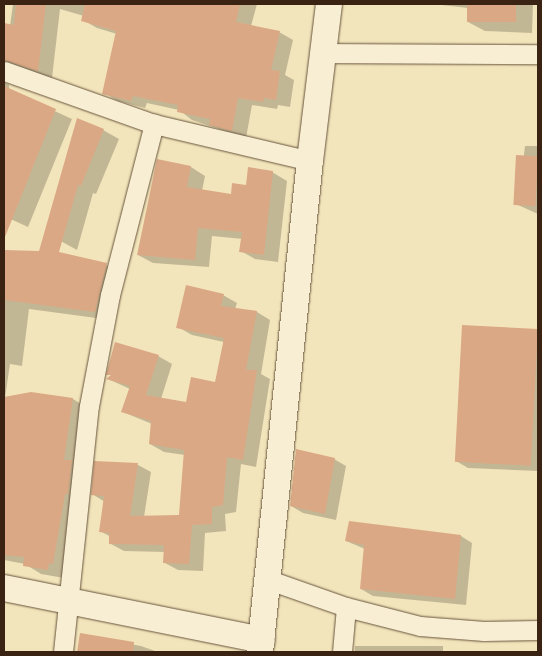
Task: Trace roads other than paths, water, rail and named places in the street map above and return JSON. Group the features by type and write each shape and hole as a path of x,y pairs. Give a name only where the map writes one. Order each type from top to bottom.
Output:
{"main road":[{"path":"4,588 261,646 270,580 310,161 325,53 329,4"}],"street":[{"path":"325,53 538,54"},
{"path":"4,71 154,124 310,161"},
{"path":"63,652 89,406 110,295 154,124"},
{"path":"270,580 346,608 420,626 484,631 538,630"},
{"path":"342,652 346,608"}]}
